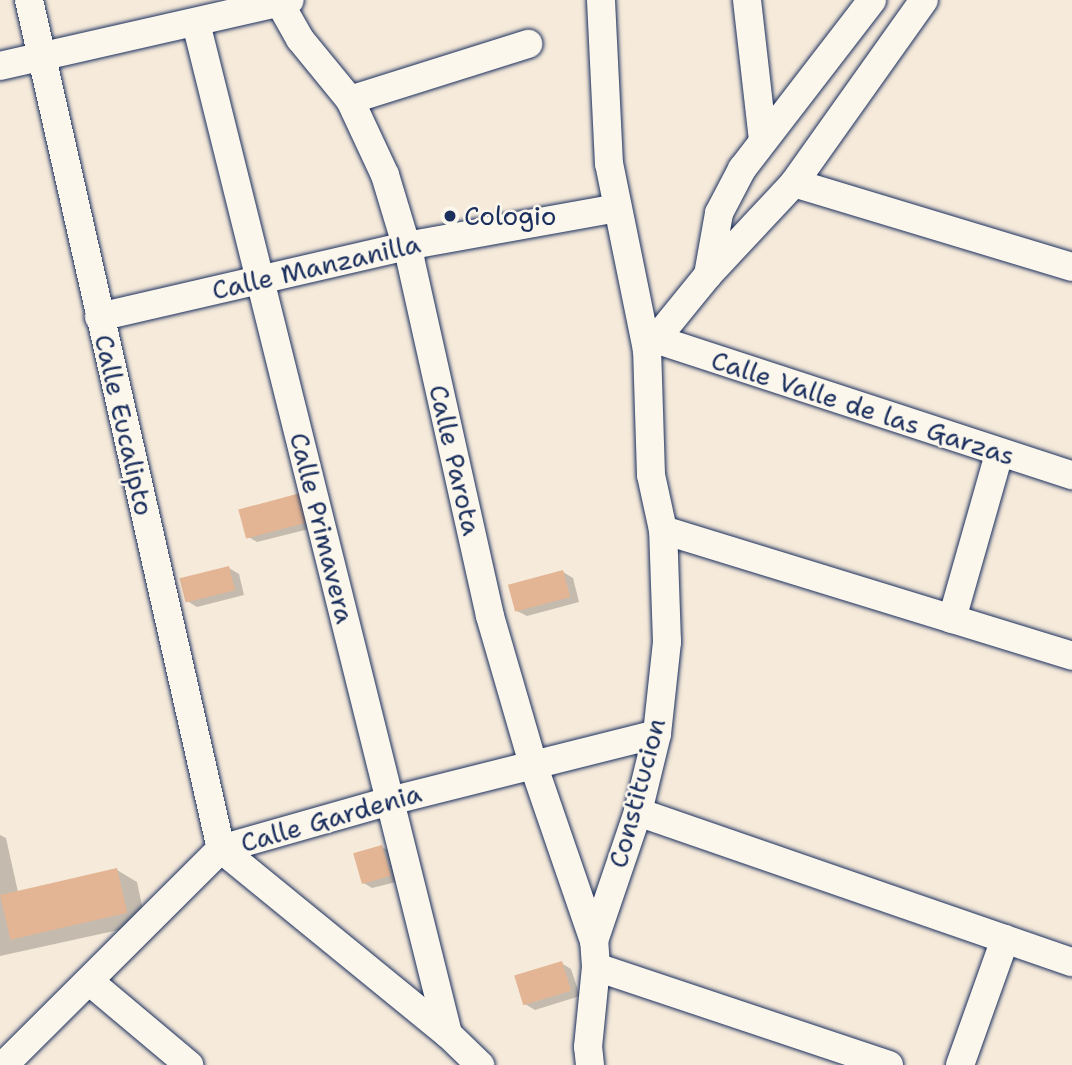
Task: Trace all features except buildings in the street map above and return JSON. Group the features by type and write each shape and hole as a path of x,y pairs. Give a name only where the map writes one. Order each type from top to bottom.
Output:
{"street":[{"name":"Calle Eucalipto","path":"29,0 221,849"},
{"name":"Constitucion","path":"590,1065 588,1047 595,954 638,812 657,734 667,642 663,530 651,475 651,344 609,164 601,0"},
{"path":"747,0 763,140"},
{"path":"708,275 719,213 741,169 872,0"},
{"path":"651,344 708,275 794,183 924,0"},
{"path":"0,66 196,23 282,1"},
{"name":"Calle Parota","path":"282,1 300,39 350,100 385,175 406,246 490,616 533,764 595,954"},
{"name":"Calle Primavera","path":"196,23 448,1034"},
{"path":"350,100 528,44"},
{"path":"794,183 1072,267"},
{"name":"Calle Manzanilla","path":"99,317 406,246 618,208"},
{"name":"Calle Valle de las Garzas","path":"651,344 1072,475"},
{"path":"951,619 999,454"},
{"path":"663,530 1072,656"},
{"name":"Calle Gardenia","path":"4,1065 221,849 390,801 657,734"},
{"path":"638,812 1072,962"},
{"path":"221,849 448,1034 480,1065"},
{"path":"960,1065 1005,939"},
{"path":"595,954 889,1065"},
{"path":"89,981 189,1065"}],"place":[{"name":"Cologio","path":"450,216"}]}
